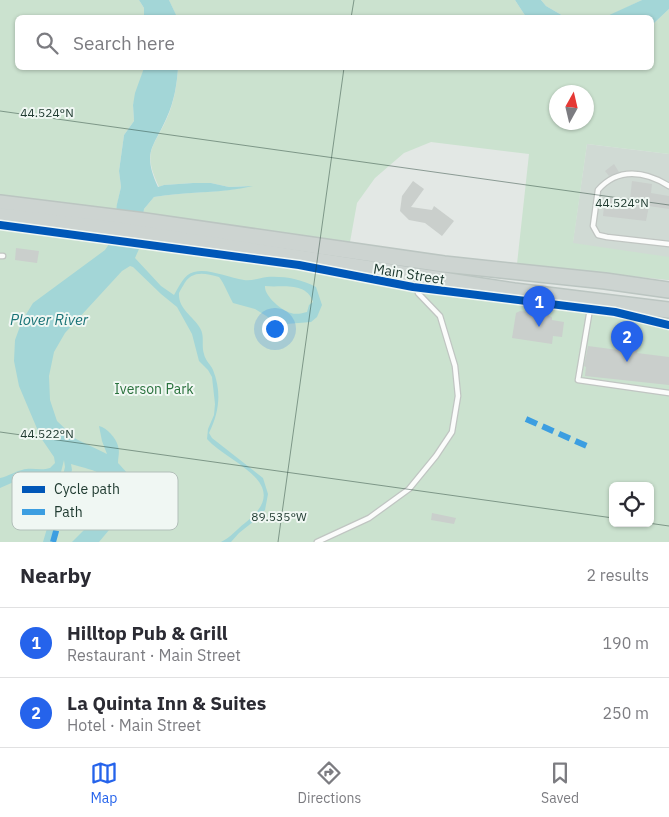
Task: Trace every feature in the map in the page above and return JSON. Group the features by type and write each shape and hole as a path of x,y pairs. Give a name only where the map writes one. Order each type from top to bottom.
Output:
{"main road":[{"name":"Main Street","path":"0,203 112,223 498,271 605,281 669,290"},
{"name":"Main Street","path":"0,216 112,223"},
{"name":"Main Street","path":"144,227 497,288 669,310"},
{"path":"620,303 644,298 669,300"},
{"path":"620,303 669,317"}],"lane":[{"path":"669,186 654,177 628,173 616,176 598,190 593,226 598,235 669,244"},
{"path":"497,288 498,271"},
{"path":"317,542 370,518 408,489 436,456 452,432 458,396 455,366 440,316 418,293 418,275"},
{"path":"592,300 578,380 669,393"}],"shaded area":[{"path":"587,144 669,154 669,280 569,269"}],"green space":[{"path":"0,0 139,0 144,8 144,15 15,15 15,70 143,70 133,105 134,121 124,135 119,171 121,187 116,210 0,195"},
{"path":"169,0 515,0 525,15 176,15"},
{"path":"541,0 642,0 611,15 562,15 546,6"},
{"path":"669,9 669,154 587,144 573,243 669,257 669,280 517,264 529,154 431,142 404,153 375,178 357,203 350,242 144,214 144,209 154,197 237,189 249,186 229,187 211,183 193,183 159,187 151,165 151,151 172,106 178,70 654,70 654,23"},
{"name":"Iverson Park","path":"0,216 669,310 669,542 0,542"}],"water":[{"path":"139,0 169,0 176,15 144,15 144,8"},
{"path":"515,0 541,0 546,6 562,15 525,15"},
{"path":"642,0 669,0 669,9 654,23 654,15 609,15"},
{"name":"Plover River","path":"143,70 178,70 172,105 151,150 151,165 158,187 193,183 211,183 229,187 253,186 241,189 154,197 144,209 139,249 135,258 161,286 174,295 187,275 200,271 244,280 267,277 286,278 298,280 316,287 322,305 317,317 311,322 286,324 276,322 255,309 233,303 219,277 208,274 194,275 186,281 179,293 179,299 183,308 201,331 203,351 213,370 218,386 217,410 209,433 212,438 263,478 268,494 265,510 231,542 221,542 228,538 259,509 264,497 261,485 253,475 207,439 215,404 212,377 199,361 192,334 177,307 130,266 122,271 65,333 54,352 49,376 50,400 57,421 76,439 107,454 99,426 108,431 118,446 118,463 126,472 98,472 71,464 71,472 64,472 64,460 61,472 16,472 25,469 50,468 55,463 54,457 41,438 19,386 14,361 15,340 22,321 33,303 105,250 111,241 121,187 119,171 124,135 134,121 133,105","holes":["265,286 299,288 310,295 313,302 309,305 307,312 299,314 287,312 274,303 265,290"]},
{"name":"Plover River","path":"12,474 12,483 0,488 0,478"},
{"name":"Plover River","path":"47,530 54,530 51,542 43,542"},
{"name":"Plover River","path":"84,530 109,530 99,542 72,542"}],"building":[{"path":"614,164 619,172 609,176 605,171"},
{"path":"413,181 424,189 411,207 432,210 434,206 454,221 442,236 425,223 409,220 400,211 402,196"},
{"path":"632,181 652,184 651,193 669,196 669,209 649,206 646,221 603,216 605,197 630,200"},
{"path":"16,248 39,251 37,263 15,260"},
{"path":"530,309 549,312 552,320 564,322 562,337 553,336 552,344 512,338 516,313 520,311 530,312"},
{"path":"628,342 639,343 637,353 669,357 669,385 585,376 586,367 584,366 588,346 626,351"},
{"path":"432,513 456,518 454,524 431,520"}],"marked path":[{"path":"526,419 589,447"},
{"path":"53,542 56,530"}],"cycle path":[{"path":"0,225 299,265 413,287 615,312 669,325"}],"place":[{"name":"Hilltop Pub & Grill","path":"539,327"},
{"name":"La Quinta Inn & Suites","path":"627,362"}]}
